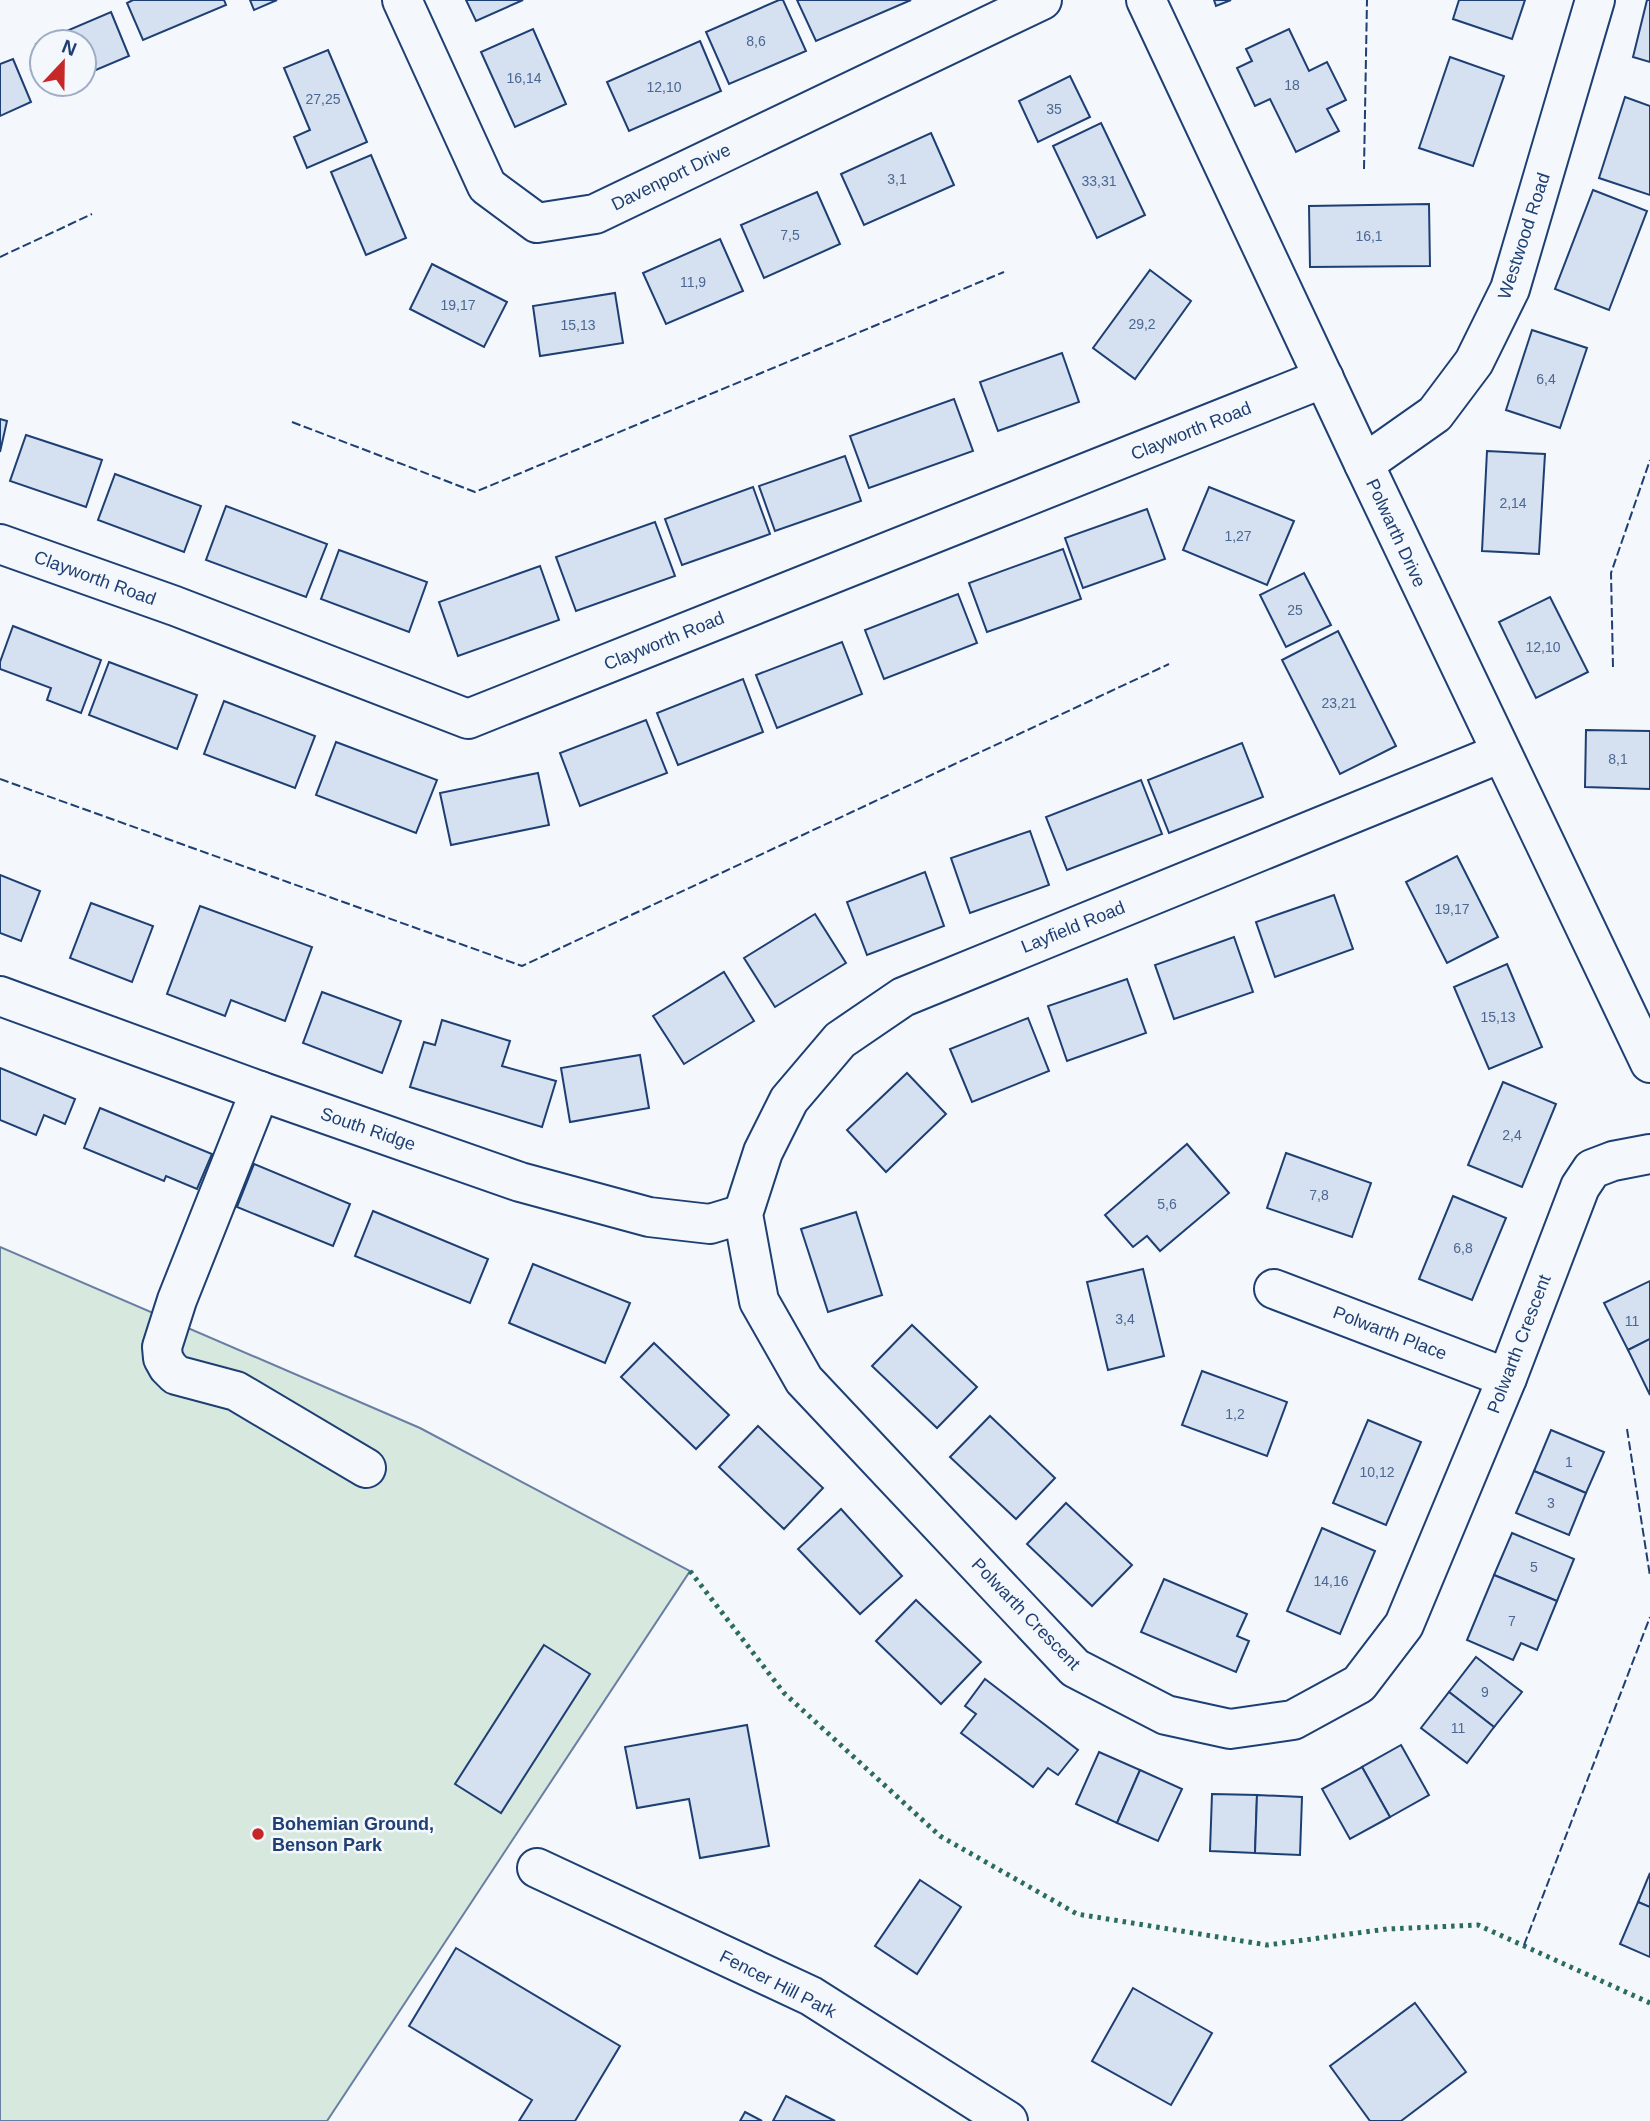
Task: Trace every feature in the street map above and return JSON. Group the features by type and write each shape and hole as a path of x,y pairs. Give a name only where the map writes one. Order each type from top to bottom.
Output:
{"street":[{"name":"Davenport Drive","path":"402,0 487,186 537,223 595,214 1042,0"},
{"name":"Polwarth Drive","path":"1146,0 1501,753 1646,1039"},
{"name":"Westwood Road","path":"1364,464 1435,414 1474,362 1510,289 1595,0"},
{"name":"Clayworth Road","path":"0,544 175,606 468,719 1324,378"},
{"name":"Layfield Road","path":"743,1214 763,1152 789,1100 840,1040 903,996 1501,753"},
{"name":"South Ridge","path":"0,996 520,1182 649,1217 710,1224 743,1214"},
{"path":"260,1091 177,1300 162,1347 163,1358 176,1374 236,1391 366,1468"},
{"name":"Polwarth Crescent","path":"743,1214 759,1301 804,1380 1075,1668 1166,1715 1230,1729 1293,1720 1359,1684 1404,1625 1507,1378 1580,1187 1592,1169 1613,1161 1650,1154"},
{"name":"Polwarth Place","path":"1274,1289 1507,1378"},
{"name":"Fencer Hill Park","path":"537,1868 811,1996 1007,2121"}],"shaded area":[{"name":"Bohemian Ground, Benson Park","path":"0,1247 420,1428 690,1571 327,2121 0,2121"}],"building":[{"path":"133,0 224,0 226,5 143,40 127,3"},
{"path":"250,0 277,0 254,10"},
{"path":"466,0 523,0 476,21"},
{"path":"783,0 806,51 729,84 706,32"},
{"path":"797,0 911,0 816,41"},
{"path":"1214,0 1231,0 1216,6"},
{"path":"1459,0 1525,0 1512,39 1453,19"},
{"path":"1647,0 1650,0 1650,62 1633,57"},
{"path":"111,12 129,56 98,69 98,28 74,28"},
{"path":"533,29 566,104 515,127 481,52"},
{"path":"1289,29 1309,71 1327,62 1346,100 1327,109 1339,131 1296,152 1270,99 1255,106 1237,68 1252,61 1246,49"},
{"path":"700,41 721,91 629,131 607,82"},
{"path":"328,50 367,142 307,168 294,137 310,130 284,68"},
{"path":"1450,57 1504,76 1473,166 1419,148"},
{"path":"13,59 31,102 0,116 0,64"},
{"path":"1070,76 1090,117 1038,142 1019,101"},
{"path":"1625,97 1650,106 1650,195 1599,178"},
{"path":"1101,123 1145,215 1097,238 1053,146"},
{"path":"931,133 954,185 864,225 841,174"},
{"path":"371,155 406,238 366,255 331,172"},
{"path":"1593,190 1647,211 1609,310 1555,289"},
{"path":"817,192 840,244 764,278 741,225"},
{"path":"1429,204 1430,266 1310,267 1309,206"},
{"path":"720,239 743,291 666,324 643,273"},
{"path":"432,264 507,302 484,347 410,309"},
{"path":"1150,270 1191,301 1135,379 1093,348"},
{"path":"615,293 623,343 540,356 533,306"},
{"path":"1532,330 1587,348 1560,428 1506,410"},
{"path":"1062,353 1079,402 998,431 980,382"},
{"path":"954,399 973,451 869,488 850,436"},
{"path":"0,419 7,421 0,452"},
{"path":"26,435 102,460 86,507 10,481"},
{"path":"1487,451 1545,454 1539,554 1482,551"},
{"path":"845,456 861,501 775,531 759,486"},
{"path":"115,474 201,506 184,552 98,520"},
{"path":"753,487 770,534 682,565 665,519"},
{"path":"1209,487 1294,521 1267,585 1183,550"},
{"path":"226,506 327,544 306,597 206,560"},
{"path":"1147,509 1165,559 1083,588 1065,538"},
{"path":"655,522 675,576 576,611 556,557"},
{"path":"1063,549 1081,599 987,632 969,583"},
{"path":"339,550 427,582 409,632 321,599"},
{"path":"540,566 559,620 458,656 439,602"},
{"path":"1304,573 1331,625 1286,647 1260,595"},
{"path":"958,594 977,643 884,679 865,630"},
{"path":"1550,597 1588,672 1536,698 1499,622"},
{"path":"13,626 101,660 81,713 47,700 51,688 0,669"},
{"path":"1338,631 1396,746 1340,774 1282,660"},
{"path":"842,642 862,694 777,728 756,675"},
{"path":"109,662 197,695 177,749 89,715"},
{"path":"743,679 763,732 678,765 657,713"},
{"path":"224,701 315,736 295,788 204,754"},
{"path":"646,720 667,773 580,806 560,753"},
{"path":"1586,730 1650,731 1650,789 1585,787"},
{"path":"336,742 437,780 416,833 316,795"},
{"path":"1242,743 1263,797 1169,833 1148,780"},
{"path":"538,773 549,825 451,845 440,793"},
{"path":"1141,780 1162,834 1067,870 1046,817"},
{"path":"1030,831 1049,885 970,913 951,858"},
{"path":"1457,856 1498,937 1447,963 1406,882"},
{"path":"925,872 944,926 867,955 847,902"},
{"path":"0,875 40,891 21,941 0,933"},
{"path":"1334,895 1353,949 1275,977 1256,922"},
{"path":"91,903 153,926 132,982 70,958"},
{"path":"200,906 312,947 285,1021 231,1000 225,1016 167,994"},
{"path":"815,914 846,963 775,1007 744,958"},
{"path":"1234,937 1253,992 1174,1019 1155,965"},
{"path":"1507,964 1542,1047 1489,1069 1454,987"},
{"path":"724,972 754,1021 684,1064 653,1016"},
{"path":"1127,979 1146,1033 1067,1061 1048,1006"},
{"path":"322,992 401,1021 382,1073 303,1043"},
{"path":"1028,1018 1049,1071 972,1102 950,1049"},
{"path":"442,1020 510,1041 502,1066 556,1081 542,1127 410,1087 424,1042 435,1045"},
{"path":"640,1055 649,1108 570,1122 561,1068"},
{"path":"0,1068 75,1099 65,1124 44,1115 36,1135 0,1120"},
{"path":"907,1073 946,1114 886,1172 847,1130"},
{"path":"1503,1082 1556,1104 1522,1187 1468,1165"},
{"path":"100,1108 212,1154 197,1189 166,1176 164,1181 84,1148"},
{"path":"1187,1144 1229,1193 1160,1251 1147,1236 1133,1247 1105,1215"},
{"path":"1286,1153 1371,1183 1352,1237 1267,1208"},
{"path":"254,1164 350,1204 333,1246 237,1207"},
{"path":"1453,1196 1506,1218 1472,1300 1419,1279"},
{"path":"373,1211 488,1259 470,1303 355,1256"},
{"path":"856,1212 882,1295 828,1312 801,1229"},
{"path":"533,1264 630,1303 605,1363 509,1323"},
{"path":"1143,1269 1164,1356 1108,1370 1087,1282"},
{"path":"1650,1281 1650,1339 1628,1350 1604,1303"},
{"path":"912,1325 977,1387 937,1428 872,1366"},
{"path":"1650,1339 1650,1395 1628,1350"},
{"path":"654,1343 729,1415 696,1449 621,1377"},
{"path":"1202,1371 1287,1402 1267,1456 1182,1425"},
{"path":"990,1416 1055,1478 1016,1519 950,1457"},
{"path":"1368,1420 1421,1442 1386,1525 1333,1503"},
{"path":"758,1426 823,1488 784,1529 719,1467"},
{"path":"1551,1430 1604,1452 1586,1493 1534,1471"},
{"path":"1534,1471 1586,1493 1569,1535 1516,1513"},
{"path":"1066,1503 1132,1565 1092,1606 1027,1544"},
{"path":"841,1509 902,1576 860,1614 798,1549"},
{"path":"1322,1528 1375,1551 1340,1634 1287,1611"},
{"path":"1512,1533 1574,1559 1557,1601 1494,1575"},
{"path":"1494,1575 1557,1601 1537,1650 1521,1643 1513,1660 1467,1640"},
{"path":"1164,1579 1247,1614 1237,1636 1249,1641 1236,1672 1141,1632"},
{"path":"916,1600 981,1662 941,1704 876,1641"},
{"path":"544,1645 590,1674 501,1813 455,1784"},
{"path":"1476,1657 1522,1692 1494,1727 1449,1692"},
{"path":"985,1679 1078,1750 1058,1775 1048,1768 1033,1787 961,1733 976,1714 965,1706"},
{"path":"1449,1692 1494,1727 1467,1763 1421,1728"},
{"path":"747,1725 769,1846 700,1858 689,1799 637,1808 625,1747"},
{"path":"1401,1745 1429,1795 1390,1817 1362,1767"},
{"path":"1099,1752 1140,1770 1117,1823 1076,1804"},
{"path":"1362,1767 1390,1817 1350,1839 1322,1789"},
{"path":"1140,1770 1182,1789 1158,1841 1117,1823"},
{"path":"1212,1794 1257,1795 1255,1853 1210,1851"},
{"path":"1257,1795 1302,1797 1300,1855 1255,1853"},
{"path":"1650,1873 1650,1907 1638,1902"},
{"path":"920,1880 961,1907 917,1974 875,1946"},
{"path":"1638,1902 1650,1907 1650,1957 1620,1944"},
{"path":"456,1948 620,2046 575,2121 519,2121 532,2100 409,2026"},
{"path":"1133,1988 1212,2033 1171,2105 1092,2061"},
{"path":"1415,2003 1466,2072 1401,2121 1370,2121 1330,2066"},
{"path":"786,2096 835,2121 773,2121"},
{"path":"745,2112 762,2121 740,2121"}],"hedge":[{"path":"690,1571 784,1693 940,1836 1077,1914 1267,1945 1387,1929 1478,1925 1650,2003"}],"fence":[{"path":"1364,169 1367,0"},
{"path":"0,257 92,214"},
{"path":"292,422 475,492 1004,272"},
{"path":"1613,667 1611,573 1650,460"},
{"path":"0,779 522,966 1169,664"},
{"path":"1627,1429 1650,1576"},
{"path":"1524,1945 1650,1617"}],"place":[{"name":"Bohemian Ground, Benson Park","path":"258,1834"}]}
